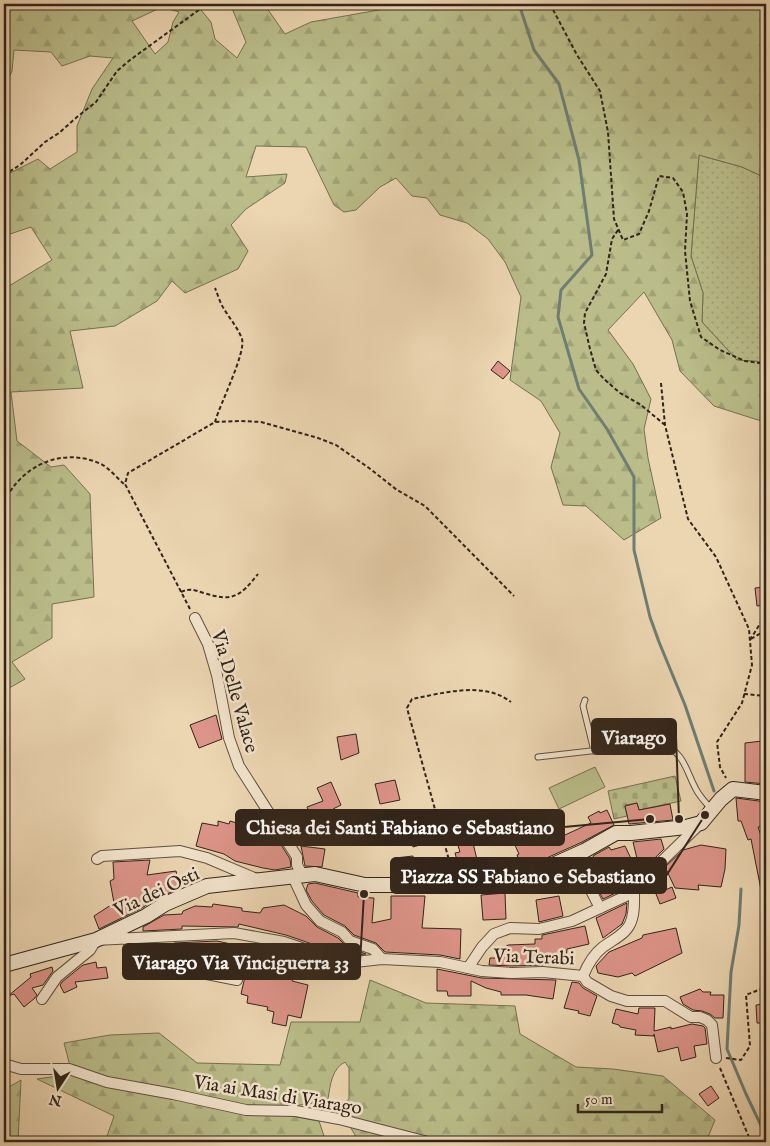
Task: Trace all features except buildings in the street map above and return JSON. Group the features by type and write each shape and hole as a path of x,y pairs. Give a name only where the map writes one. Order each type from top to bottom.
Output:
{"street":[{"name":"Via Delle Valace","path":"195,618 208,644 217,675 229,738 240,766 297,858 298,876 306,905 320,921 342,932 350,941 373,950 382,959"},
{"path":"468,968 482,947 494,934 510,928 539,929 572,921 626,896 733,789 766,793"},
{"name":"Via dei Osti","path":"4,965 96,940 146,916 165,904 206,886 315,874 365,885 411,885 522,879 573,856 616,833 677,828 701,823"},
{"path":"96,859 102,856 180,851 207,858 260,880"},
{"path":"573,856 600,908"},
{"name":"Via Terabi","path":"96,940 234,933 284,942 346,963 382,959 440,962 490,972 543,972 583,976 587,967 601,948 624,933 630,924 634,907 634,889"},
{"path":"126,938 132,946 187,970 237,980"},
{"path":"42,999 57,977 90,950 96,940"},
{"path":"583,976 587,982 611,996 627,1002 665,1002 690,1017 700,1017 707,1020 712,1025 719,1058"},
{"name":"Via ai Masi di Viarago","path":"4,1064 20,1069 69,1069 107,1082 246,1110 296,1112 339,1119 428,1142"}],"lane":[{"path":"585,700 583,706 594,752"},
{"path":"538,757 661,744 674,749 689,770 697,791 712,810"}],"path":[{"path":"4,175 20,165 45,142 59,133 96,102 117,71 130,60 207,4"},
{"path":"550,4 577,55 600,91 608,132 614,219 623,240 639,234 649,211 658,176 673,178 683,192 687,214 685,251 690,301 701,337 720,350 746,361 766,364"},
{"path":"618,229 612,239 606,274 585,313 584,323 590,349 596,370 604,379 620,393 641,405 665,425"},
{"path":"214,422 240,358 243,342 238,330 223,308 215,288"},
{"path":"661,383 665,425 688,519 716,557 749,629 752,665 742,703 717,742 720,767 733,789"},
{"path":"124,484 128,473 214,422 241,420 261,422 318,438 336,446 370,468 397,490 425,506 514,596"},
{"path":"4,503 14,484 33,468 60,458 86,460 102,465 124,484 195,618"},
{"path":"181,592 190,588 220,598 231,598 247,588 258,574"},
{"path":"750,640 766,614"},
{"path":"750,640 766,630"},
{"path":"456,883 407,708 412,699 449,692 483,690 503,695 511,702"},
{"path":"744,694 766,696"},
{"path":"751,1142 719,1058 741,1060 750,1046 746,995 766,987"}],"green space":[{"path":"4,4 17,4 17,7 29,4 196,4 211,22 215,39 237,58 246,42 231,6 227,4 264,4 285,34 311,22 401,6 472,6 472,4 766,4 766,178 742,167 699,155 691,256 703,293 702,322 737,360 766,362 766,421 714,406 680,371 672,340 644,292 608,330 633,364 651,399 644,429 648,458 661,518 624,540 586,506 563,505 551,467 560,433 541,401 510,380 521,297 505,262 488,239 467,223 440,215 427,198 412,196 396,178 380,187 356,210 344,212 334,205 306,147 256,146 246,177 287,174 285,183 246,209 231,225 248,251 238,269 185,293 172,281 157,301 115,326 70,331 83,388 11,392 17,441 51,467 64,465 90,494 94,597 52,604 52,638 12,662 25,679 4,691 4,289 52,260 31,227 4,236 4,176 38,159 50,169 77,152 77,126 92,89 113,58 90,56 62,66 51,52 14,50 12,71 4,89","holes":["162,7 179,12 173,22 168,42 155,54 132,21"]},
{"path":"699,155 742,167 766,178 766,362 737,360 702,322 703,293 691,256"},
{"path":"595,767 605,787 559,809 549,788"},
{"path":"675,776 681,801 639,810 637,803 625,805 627,816 614,819 608,791"},
{"path":"370,980 426,1003 515,1006 520,1034 576,1067 613,1069 663,1076 715,1120 706,1142 352,1142 355,1135 339,1108 349,1099 349,1068 345,1062 334,1073 328,1099 299,1105 296,1117 319,1121 326,1142 105,1142 114,1116 37,1079 72,1074 64,1043 110,1035 159,1033 197,1063 280,1065 291,1022 360,1022"},
{"path":"21,1080 18,1142 4,1142 4,1090"}],"waterway":[{"path":"519,4 534,50 559,84 579,160 592,255 561,290 558,317 579,389 607,429 634,477 634,550 650,617 685,705 714,791"},
{"path":"741,889 739,925 731,972 727,1049 766,1136"}],"place":[{"name":"Piazza SS Fabiano e Sebastiano","path":"705,815"},
{"name":"Chiesa dei Santi Fabiano e Sebastiano","path":"650,819"},
{"name":"Viarago","path":"679,819"},
{"name":"Viarago Via Vinciguerra 33","path":"364,894"}]}
